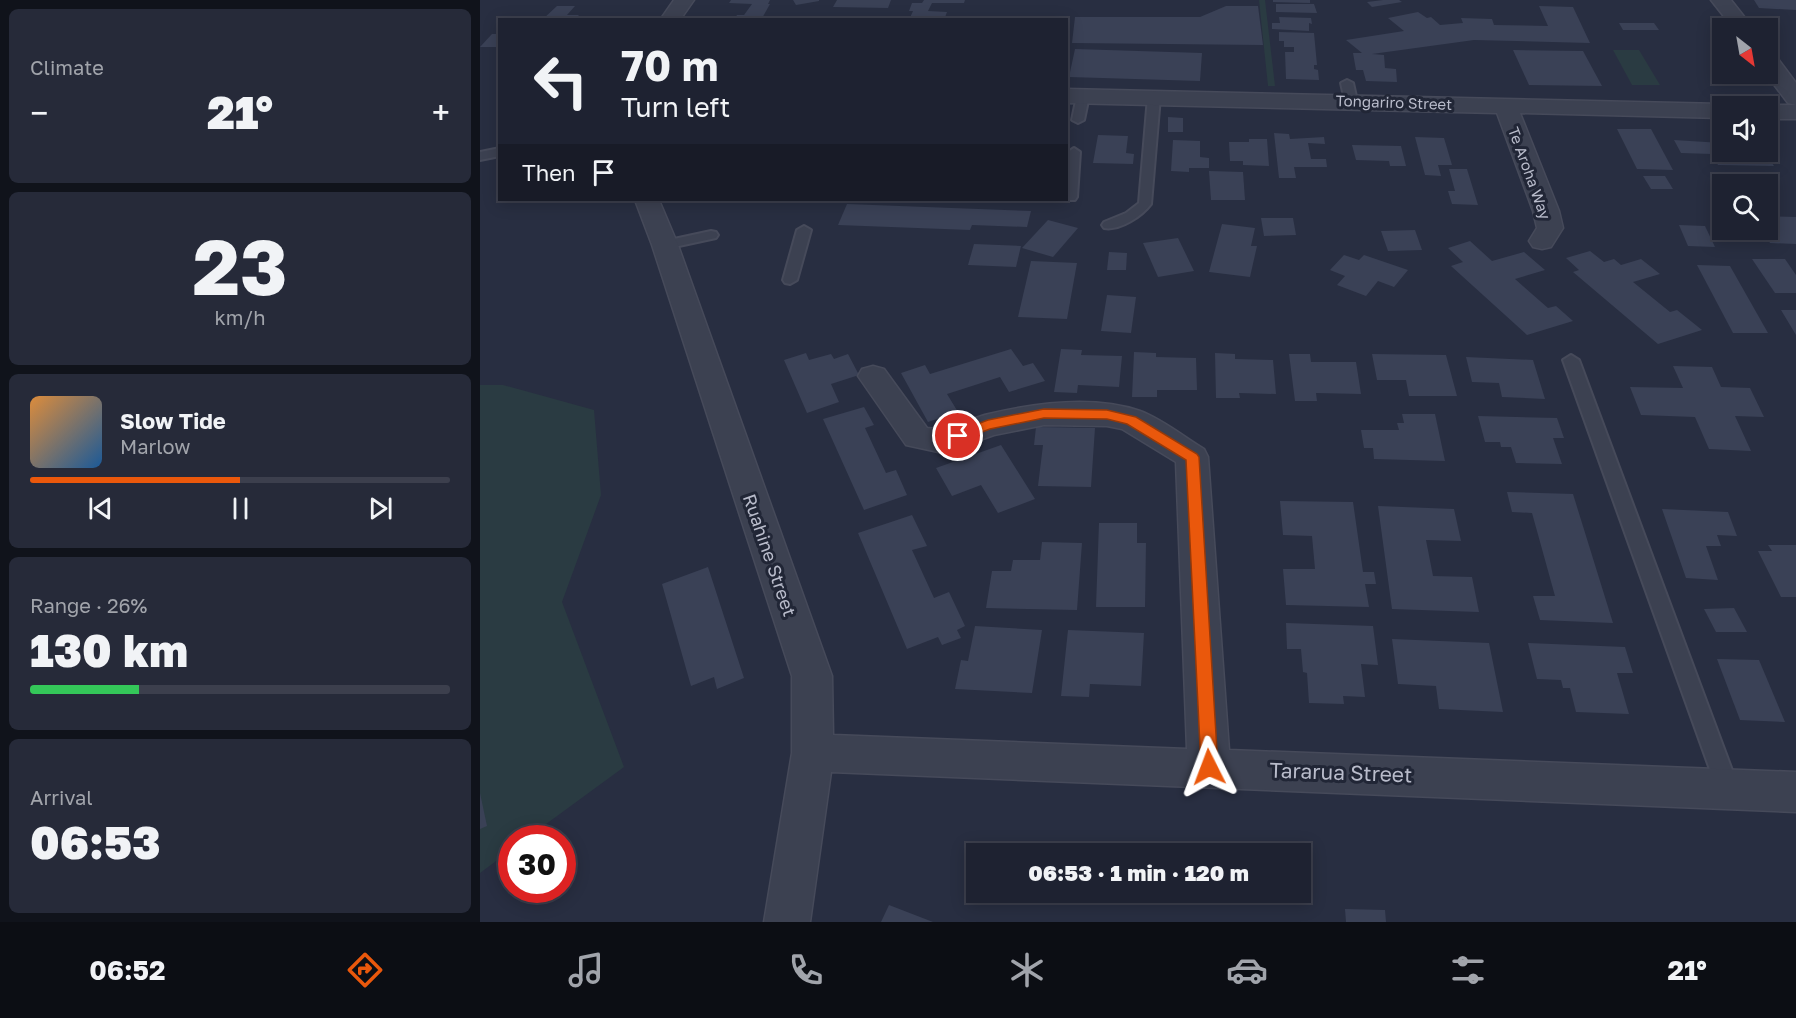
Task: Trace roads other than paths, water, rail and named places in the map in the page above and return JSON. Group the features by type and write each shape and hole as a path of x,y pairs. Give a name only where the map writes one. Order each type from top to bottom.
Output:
{"street":[{"path":"670,18 684,0"},
{"path":"1721,0 1735,18"},
{"path":"1778,74 1796,98"},
{"name":"Tongariro Street","path":"1075,96 1154,97 1349,92 1505,105 1712,111"},
{"name":"Te Aroha Way","path":"1505,105 1546,211 1550,228 1542,240"},
{"path":"1778,112 1796,112"},
{"name":"Ruahine Street","path":"647,201 665,245 812,676 813,753 787,922"},
{"path":"873,376 917,437 942,442 988,425 1044,414 1107,415 1131,420 1192,457 1209,767"},
{"name":"Tararua Street","path":"813,753 1796,792"}],"lane":[{"path":"1075,96 1078,120"},
{"path":"1109,225 1131,216 1145,204 1154,97"},
{"path":"480,156 498,152"},
{"path":"1068,197 1071,197 1074,152"},
{"path":"790,280 804,230"},
{"path":"665,245 711,236"},
{"path":"1571,360 1728,789"}]}
